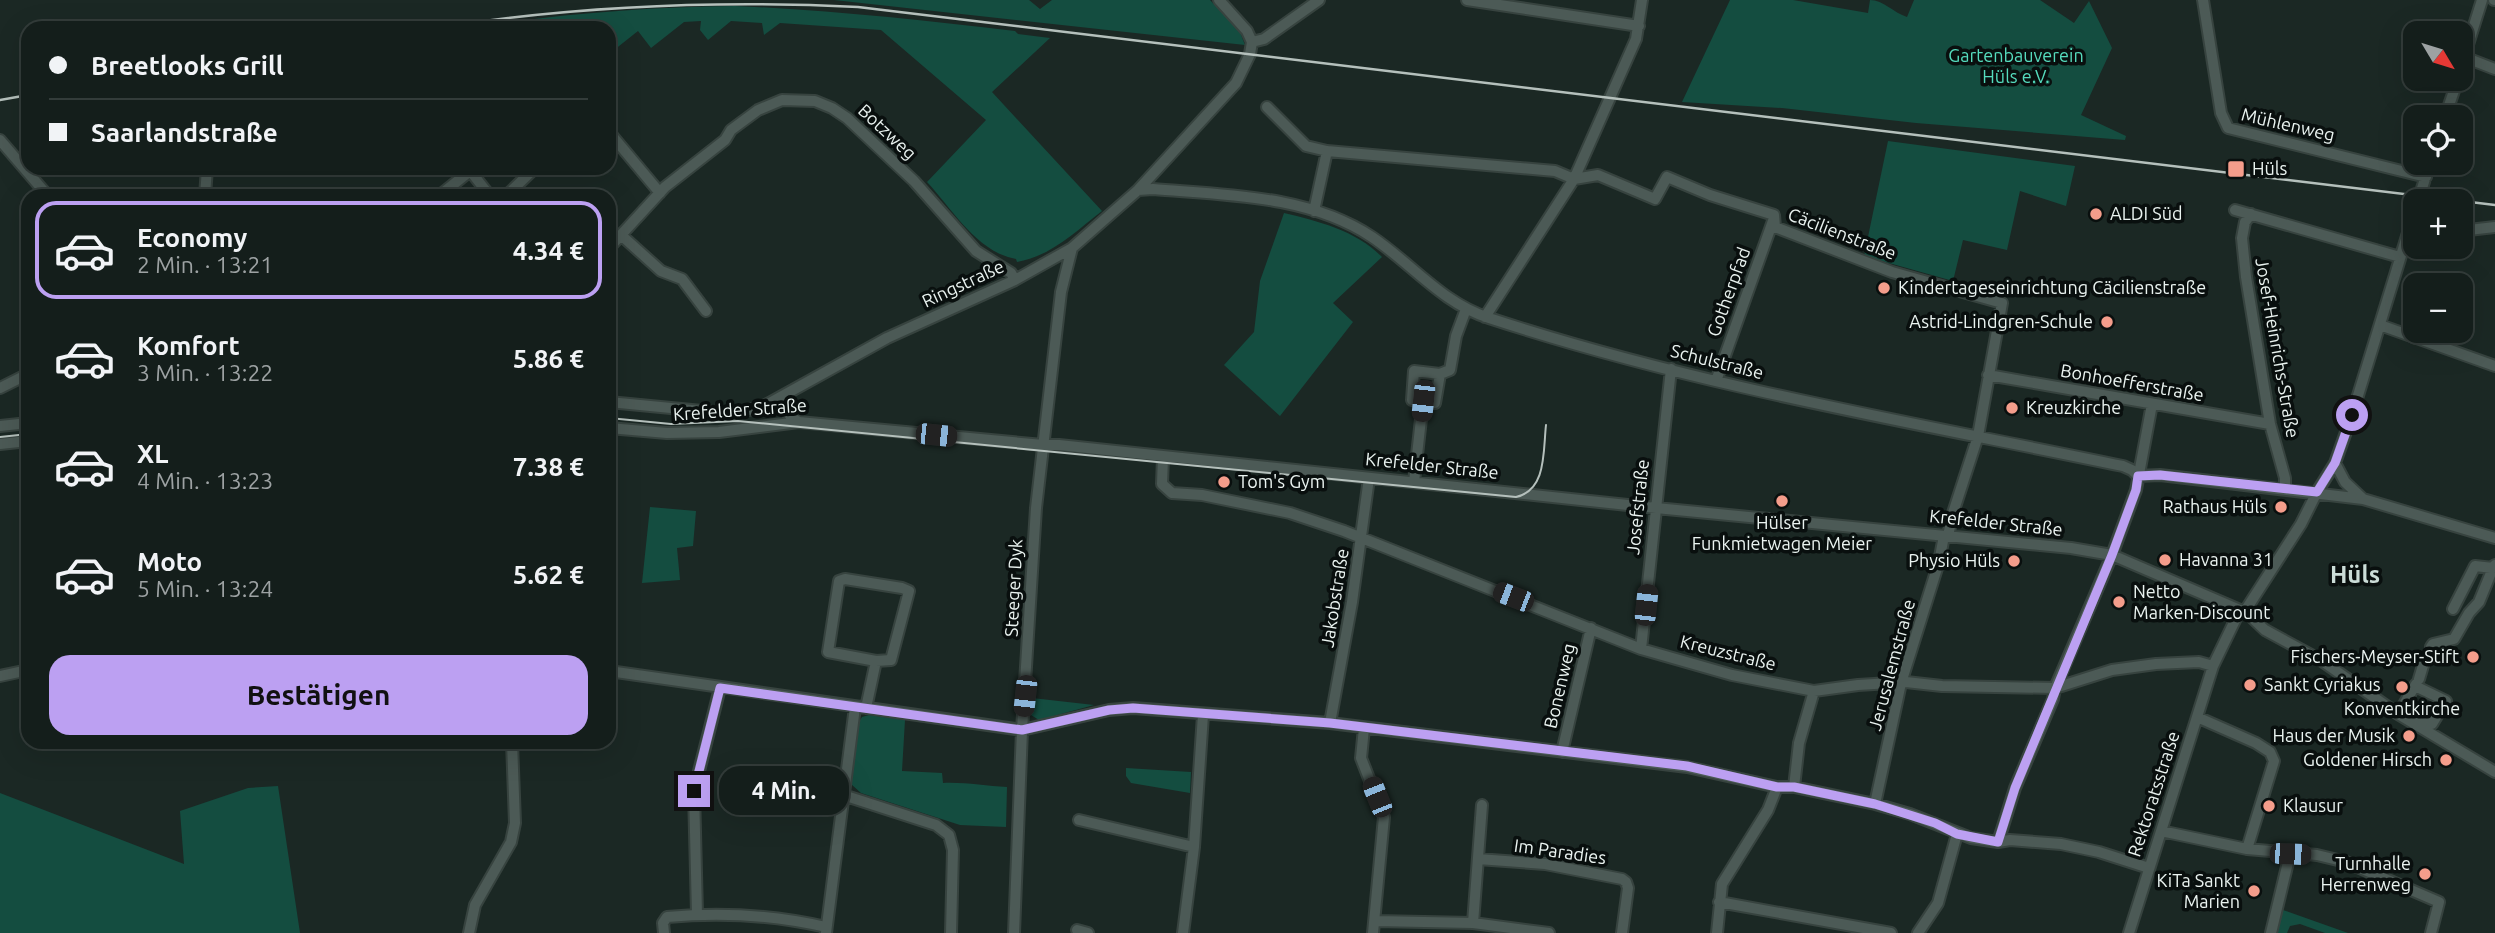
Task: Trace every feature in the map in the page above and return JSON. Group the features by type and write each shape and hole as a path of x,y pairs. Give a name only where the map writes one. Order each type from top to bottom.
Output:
{"street":[{"path":"1219,0 1237,19 1252,42 1264,39 1319,0"},
{"path":"1467,0 1639,26"},
{"path":"1485,317 1574,179 1636,39 1642,0"},
{"name":"Mühlenweg","path":"2203,0 2221,113 2228,128 2426,177"},
{"path":"2473,28 2482,0"},
{"name":"Ringstraße","path":"733,414 764,406 887,338 1015,279 1072,248 1138,190 1236,83 1250,54 1252,42"},
{"path":"2473,60 2495,69"},
{"name":"Botzweg","path":"616,240 660,192 758,110 782,100 816,101 847,118 930,197 976,251 1011,273 1015,279"},
{"name":"Cäcilienstraße","path":"1267,107 1306,146 1327,151 1555,171 1574,179 1598,175 1655,199 1667,177 1710,195 1774,215 1775,227 1820,245 1892,272 2002,303"},
{"path":"0,140 21,164"},
{"path":"616,140 660,192"},
{"path":"1314,211 1327,151"},
{"path":"30,175 42,189"},
{"path":"447,189 462,175"},
{"path":"474,175 485,189"},
{"path":"513,189 528,175"},
{"path":"2422,189 2426,177"},
{"name":"Schulstraße","path":"1138,190 1252,197 1314,211 1355,227 1375,239 1437,290 1466,309 1594,350 1849,411 2123,466 2138,476 2160,475 2363,499 2495,538"},
{"path":"2235,210 2400,257"},
{"name":"Josef-Heinrichs-Straße","path":"2251,214 2245,222 2242,238 2246,277 2270,424 2285,478 2285,489"},
{"name":"Gotherpfad","path":"1716,381 1774,215"},
{"path":"2473,230 2495,227"},
{"path":"621,234 661,271 682,279 706,311"},
{"name":"Steeger Dyk","path":"1014,933 1022,730 1036,508 1061,292 1072,248"},
{"name":"Rektoratsstraße","path":"2129,933 2213,666 2243,611 2301,524 2335,463 2403,251"},
{"name":"Jerusalemstraße","path":"1875,804 1901,683 1978,436 2002,303"},
{"path":"1440,374 1435,403 1412,400 1414,371 1440,374 1450,370 1455,335 1466,309"},
{"path":"2381,325 2495,366"},
{"name":"Josefstraße","path":"1641,649 1671,369"},
{"name":"Bonhoefferstraße","path":"1988,375 2270,424"},
{"path":"0,388 21,378"},
{"path":"790,392 785,400 785,407 791,418 799,422"},
{"path":"1414,482 1423,401"},
{"name":"Krefelder Straße","path":"616,403 733,414"},
{"path":"1998,842 2009,804 2112,555 2136,490 2152,404"},
{"name":"Krefelder Straße","path":"616,429 667,433 719,432 799,422 1059,445 2093,551 2112,555 2243,611"},
{"path":"0,426 21,424"},
{"path":"0,444 21,442"},
{"name":"Kreuzstraße","path":"1163,457 1162,484 1172,493 1202,495 1290,513 1362,538 1641,649 1732,676 1814,691 1901,683 2055,688 2103,672 2145,665 2199,662 2213,666"},
{"path":"2335,463 2346,482 2363,499"},
{"name":"Jakobstraße","path":"1330,723 1362,538 1369,478"},
{"path":"2431,647 2432,644 2454,639 2469,613 2479,602 2494,566 2475,566 2453,609"},
{"path":"845,579 909,591 891,660 876,661 828,652 839,581 845,579"},
{"path":"2243,611 2265,630 2322,661 2429,727 2495,772"},
{"name":"Bonenweg","path":"1562,752 1591,628"},
{"path":"664,933 663,923 667,917 697,914 760,916 826,930 843,795 861,708 876,661"},
{"path":"2401,710 2417,683 2424,662"},
{"path":"0,676 21,672"},
{"path":"616,672 1022,730 1109,710 1133,708 1330,723 1562,752 1626,757 1687,766 1777,787 1794,787 1875,804 1935,823 1957,834 1998,842 2010,840 2061,844 2099,852 2149,868"},
{"path":"2417,683 2446,701 2429,727"},
{"path":"697,914 694,791 720,688"},
{"path":"1794,787 1799,743 1814,691"},
{"path":"1183,933 1194,848 1203,715"},
{"path":"2197,718 2256,743 2270,752 2274,761 2248,849"},
{"path":"1364,728 1361,758 1384,817 1373,933"},
{"path":"469,933 475,905 511,842 515,823 512,749"},
{"path":"1717,933 1722,884 1768,810 1777,787"},
{"path":"843,795 936,825 949,835 953,850 951,933"},
{"path":"1473,923 1482,805"},
{"path":"1079,820 1194,848"},
{"path":"2161,831 2248,849 2317,855 2346,862 2439,902 2431,933"},
{"path":"1918,933 1938,904 1957,834"},
{"path":"2271,933 2290,854"},
{"name":"Im Paradies","path":"1478,859 1545,864 1622,879 1628,888 1622,933"},
{"path":"1719,902 1891,933"},
{"path":"1376,921 1473,923 1549,933"}],"green space":[{"path":"834,0 1029,0 1040,9 1052,0 1210,0 1240,32 1245,45"},
{"name":"Gartenbauverein Hüls e.V.","path":"1730,0 1793,0 1868,13 1870,0 1907,17 1914,0 2040,0 2074,23 2089,1 2112,48 2081,115 2126,136 2125,140 1916,123 1782,108 1682,102"},
{"path":"735,6 805,10 1015,31 1018,34 1050,38 992,92 1102,211 1052,249 1017,262 1016,259 989,248 978,239 927,182 986,120 881,30 780,23 764,35 762,23 731,21 708,40 700,30 701,21 684,22 651,48 638,31 616,48 616,21 521,21 668,8"},
{"path":"1888,141 2075,166 2066,206 2020,191 2007,250 1963,240 1953,281 1864,256"},
{"path":"1284,213 1349,234 1382,257 1333,303 1353,322 1280,416 1224,365 1254,332 1260,281"},
{"path":"650,507 696,511 693,546 677,548 680,580 642,583"},
{"path":"1032,698 1094,705 1039,720 1031,715"},
{"path":"869,715 905,720 902,771 942,773 943,783 1007,787 1006,827 960,825 861,793 851,784 858,723 862,717"},
{"path":"1126,768 1191,772 1190,793 1131,783 1126,776"},
{"path":"278,786 300,933 0,933 0,793 184,864 180,811 248,788"},
{"path":"2283,910 2348,933 2325,933 2300,924 2290,926 2287,933 2275,933 2280,912"}],"tram line":[{"path":"616,419 671,424 738,421 1516,497 1526,493 1538,478 1546,425"},
{"path":"0,437 21,435"}],"railway":[{"path":"481,21 593,10 698,5 858,7 2495,205"},
{"path":"0,100 21,96"}],"place":[{"name":"Hüls","path":"2236,169"},
{"name":"ALDI Süd","path":"2096,214"},
{"name":"Kindertageseinrichtung Cäcilienstraße","path":"1884,288"},
{"name":"Astrid-Lindgren-Schule","path":"2107,322"},
{"name":"Kreuzkirche","path":"2012,408"},
{"name":"Tom's Gym","path":"1224,482"},
{"name":"Hülser Funkmietwagen Meier","path":"1782,501"},
{"name":"Rathaus Hüls","path":"2281,507"},
{"name":"Havanna 31","path":"2165,560"},
{"name":"Physio Hüls","path":"2014,561"},
{"name":"Netto Marken-Discount","path":"2119,602"},
{"name":"Fischers-Meyser-Stift","path":"2473,657"},
{"name":"Sankt Cyriakus","path":"2250,685"},
{"name":"Konventkirche","path":"2402,687"},
{"name":"Haus der Musik","path":"2409,736"},
{"name":"Goldener Hirsch","path":"2446,760"},
{"name":"Klausur","path":"2269,806"},
{"name":"Turnhalle Herrenweg","path":"2425,874"},
{"name":"KiTa Sankt Marien","path":"2254,891"}],"district":[{"name":"Hüls","path":"2355,575"}],"route":[{"path":"694,791 720,688 1022,730 1109,710 1133,708 1330,723 1562,752 1626,757 1687,766 1777,787 1794,787 1875,804 1935,823 1957,834 1998,842 2015,788 2112,555 2136,490 2138,476 2160,475 2317,492 2335,463 2352,415"}]}
